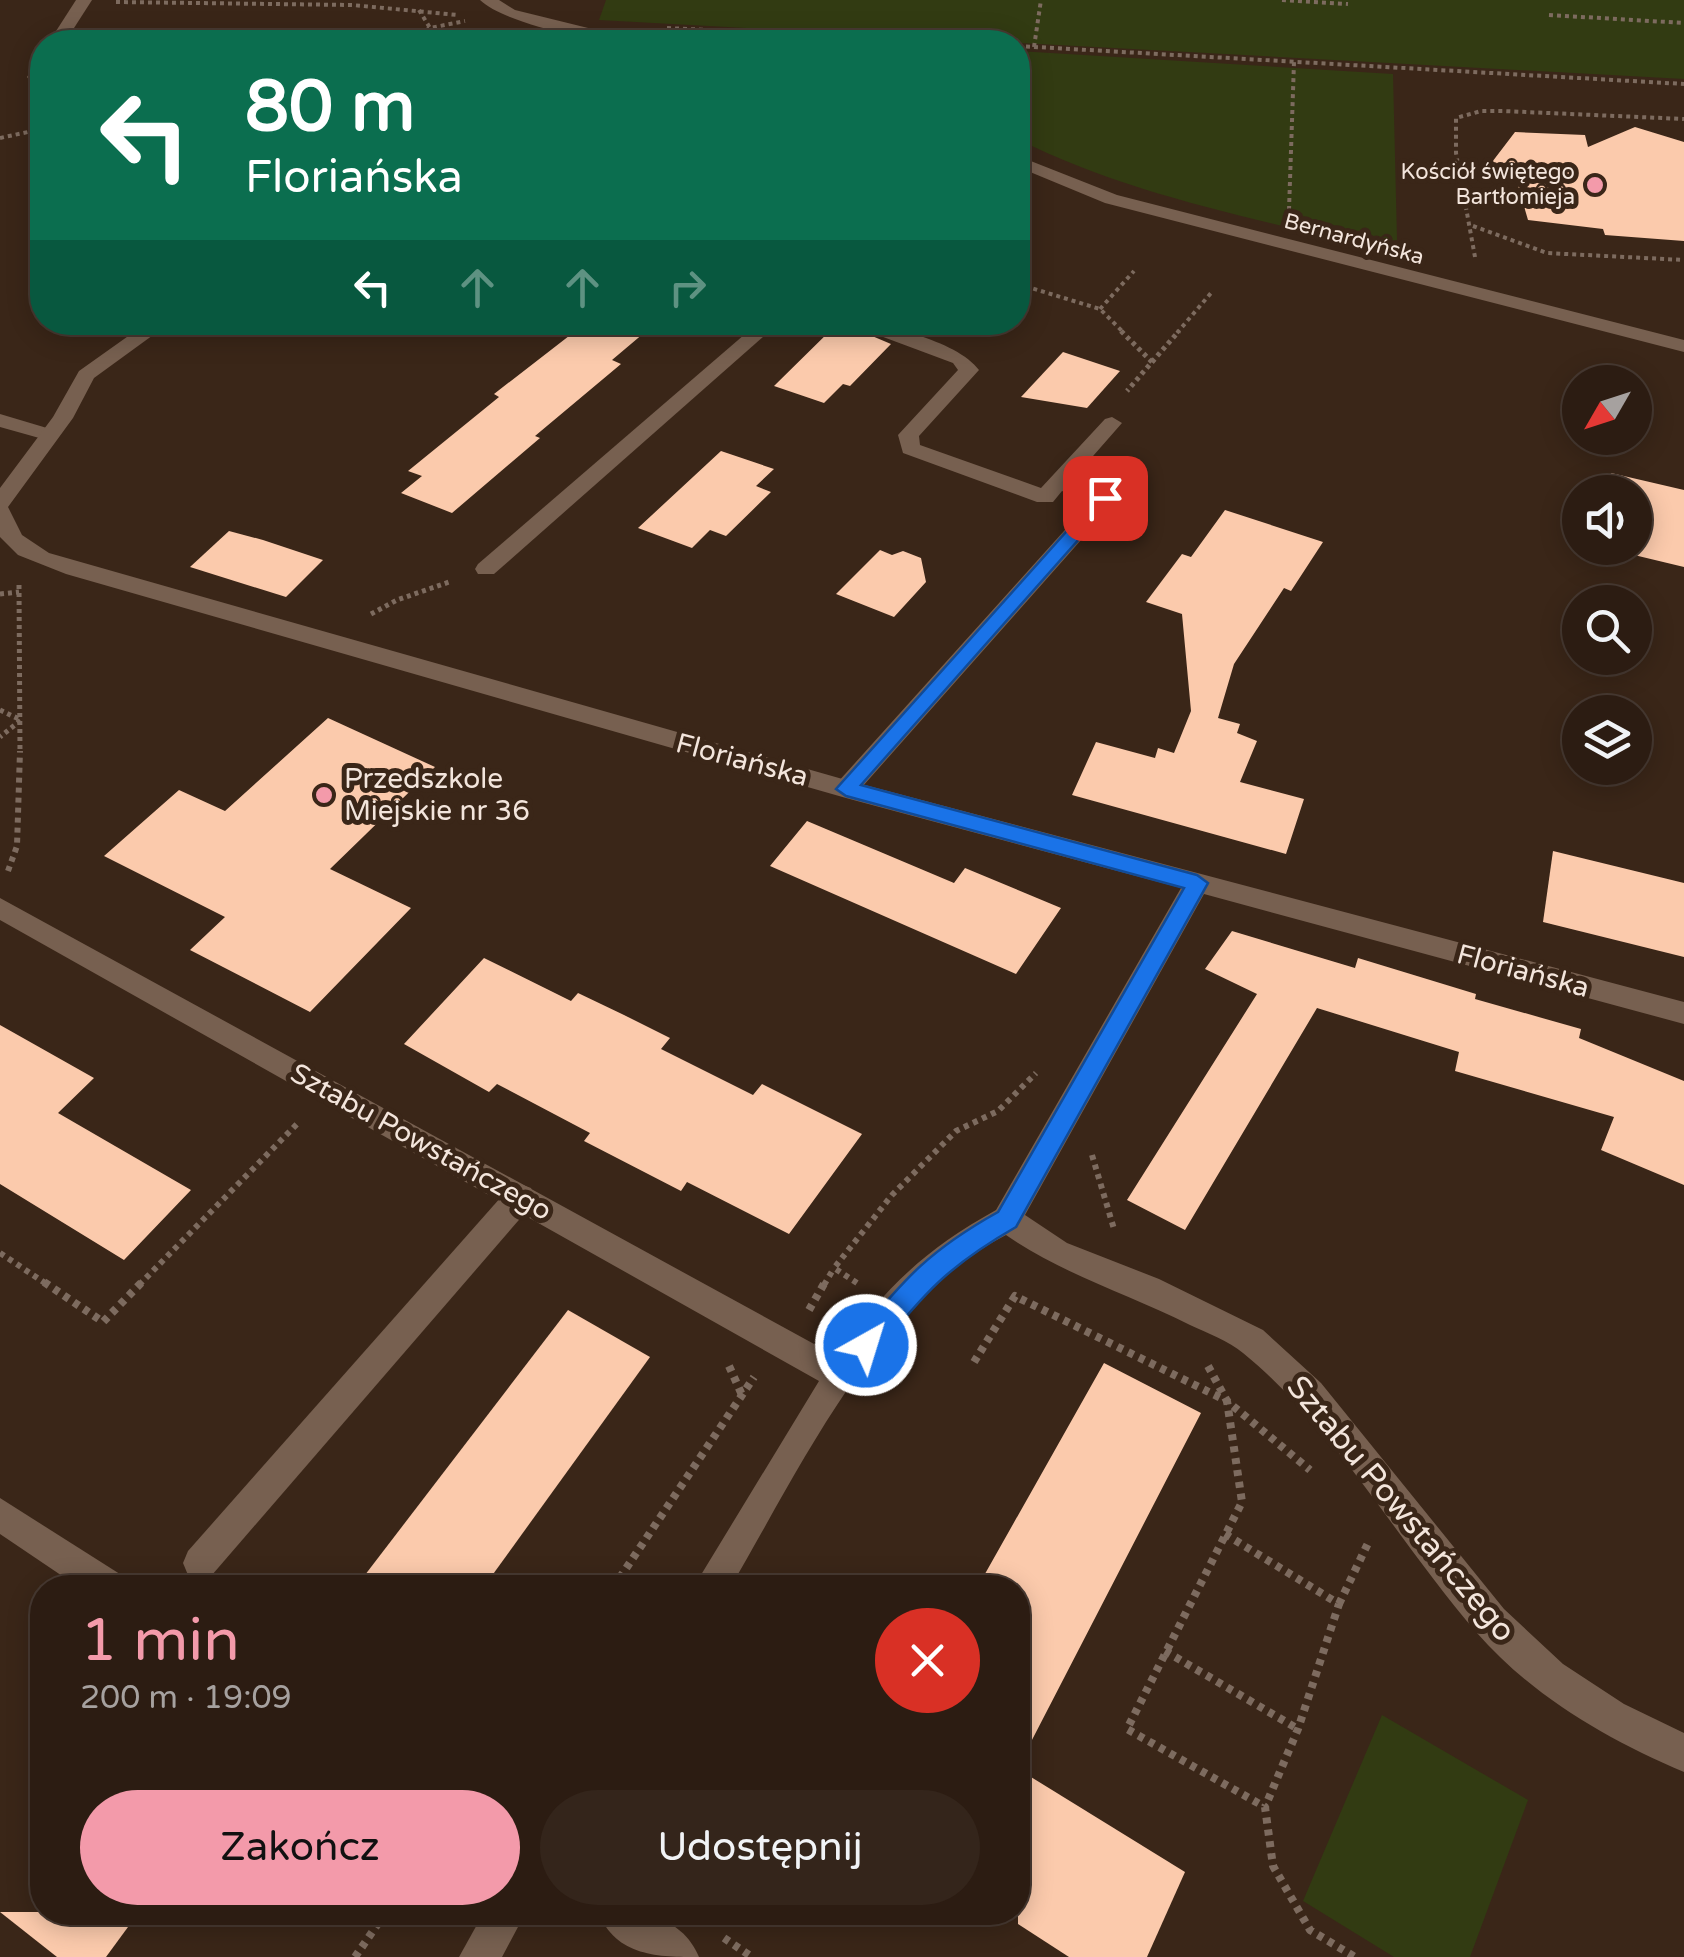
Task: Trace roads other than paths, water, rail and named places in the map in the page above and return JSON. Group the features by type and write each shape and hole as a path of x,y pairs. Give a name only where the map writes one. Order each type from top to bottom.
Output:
{"street":[{"path":"488,0 510,13 584,30"},
{"path":"65,30 83,1"},
{"name":"Bernardyńska","path":"1030,167 1112,199 1684,346"},
{"path":"0,503 50,435 86,376 144,335"},
{"path":"486,569 757,335"},
{"path":"890,335 960,359 969,370 908,435 910,449 1045,497 1112,423"},
{"path":"0,420 50,435"},
{"path":"846,789 1105,498 1058,482"},
{"name":"Floriańska","path":"0,512 2,528 20,549 322,642 846,789 1684,1013"},
{"path":"718,1575 841,1376 916,1283 956,1248 1007,1219 1197,883"},
{"name":"Sztabu Powstańczego","path":"0,908 841,1376"},
{"path":"200,1563 520,1197"},
{"name":"Sztabu Powstańczego","path":"1007,1219 1056,1253 1178,1303 1252,1340 1308,1394 1491,1622 1550,1677 1611,1717 1684,1754"},
{"path":"0,1514 92,1575"},
{"path":"479,1957 499,1925"},
{"path":"635,1925 679,1957"}],"place":[{"name":"Kościół świętego Bartłomieja","path":"1595,185"},
{"name":"Przedszkole Miejskie nr 36","path":"324,795"}]}
